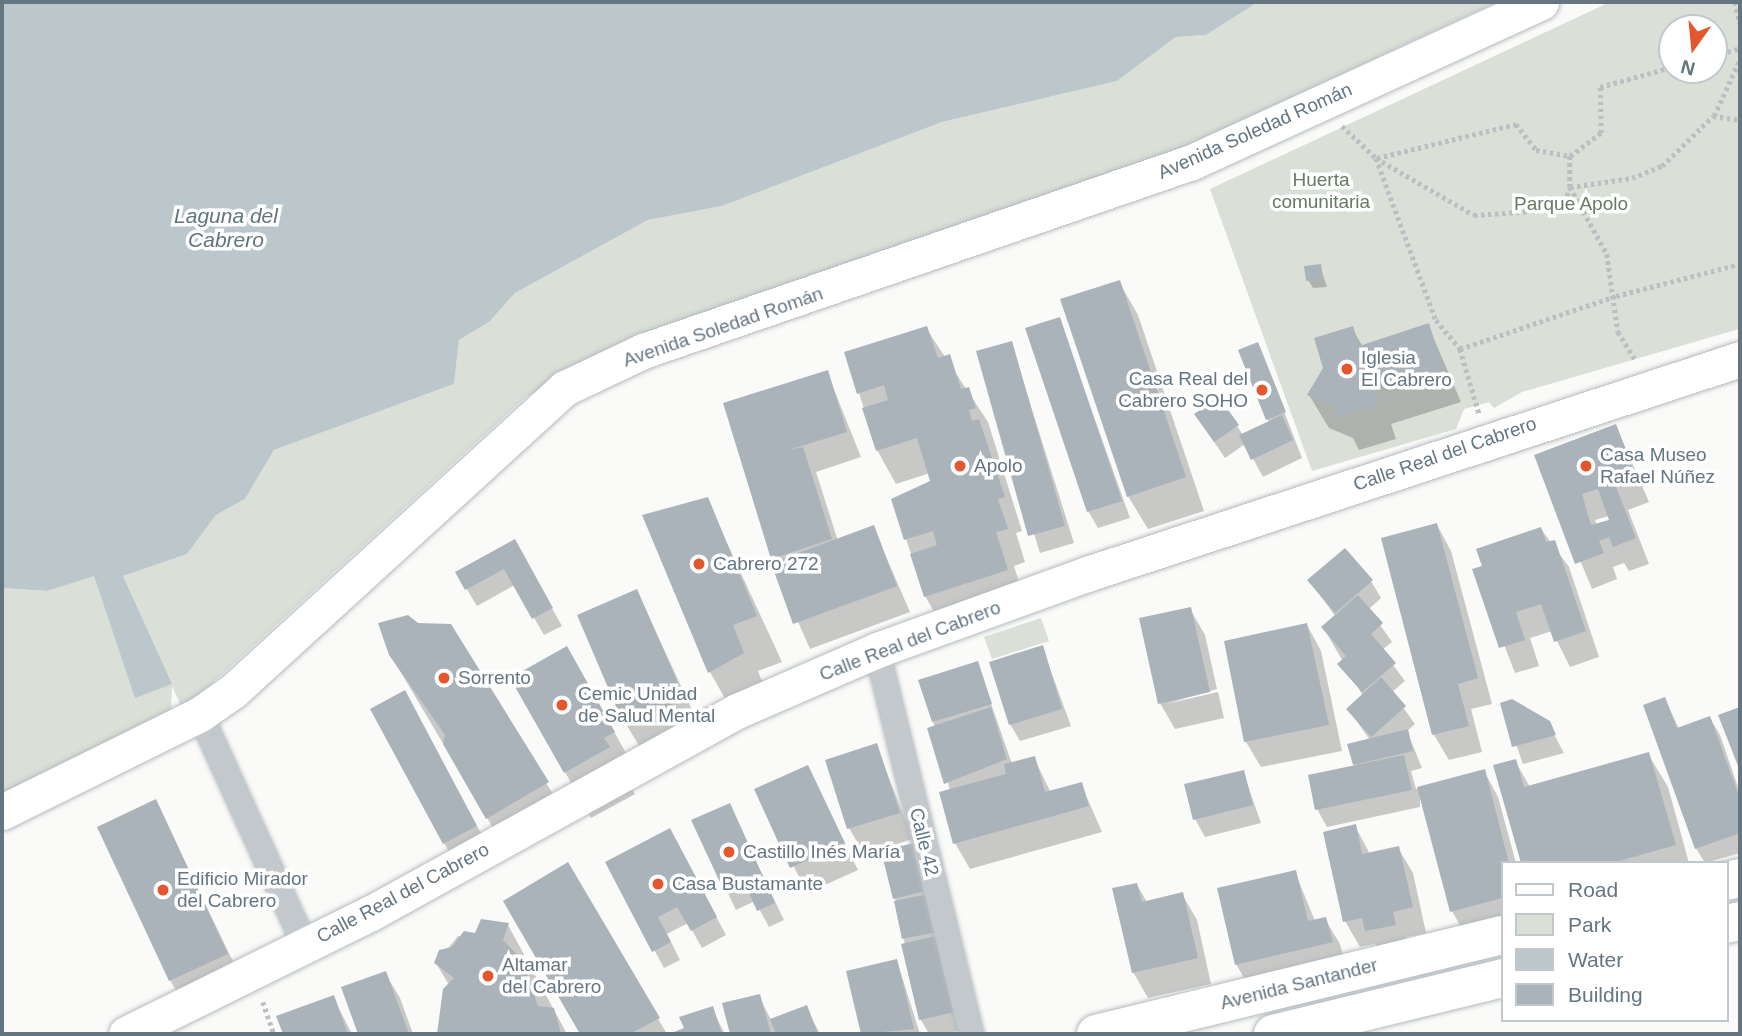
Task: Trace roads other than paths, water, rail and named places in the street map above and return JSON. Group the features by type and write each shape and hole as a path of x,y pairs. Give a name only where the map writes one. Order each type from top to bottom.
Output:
{"highway":[{"name":"Avenida Santander","path":"1096,1034 1500,935"},
{"path":"1273,1034 1500,978"}],"street":[{"name":"Avenida Soledad Román","path":"2,812 200,714 565,388 643,351 1091,201 1541,2"},
{"name":"Calle Real del Cabrero","path":"127,1034 305,945 737,711 877,650 1112,565 1740,359"},
{"name":"Calle 42","path":"877,650 971,1034"},
{"path":"200,714 305,945"}],"water":[{"name":"Laguna del Cabrero","path":"2,2 1258,2 1206,35 1176,37 1117,81 942,122 722,206 648,220 515,293 489,322 459,340 454,384 274,450 245,499 216,515 187,554 123,576 172,684 135,698 94,576 47,591 2,588"}],"place":[{"name":"Iglesia El Cabrero","path":"1347,369"},
{"name":"Casa Real del Cabrero SOHO","path":"1262,390"},
{"name":"Apolo","path":"960,466"},
{"name":"Casa Museo Rafael Núñez","path":"1586,466"},
{"name":"Cabrero 272","path":"699,564"},
{"name":"Sorrento","path":"444,678"},
{"name":"Cemic Unidad de Salud Mental","path":"562,705"},
{"name":"Castillo Inés María","path":"729,852"},
{"name":"Casa Bustamante","path":"658,884"},
{"name":"Edificio Mirador del Cabrero","path":"163,890"},
{"name":"Altamar del Cabrero","path":"488,976"}],"park label":[{"name":"Huerta comunitaria","path":"1321,191"},
{"name":"Parque Apolo","path":"1571,204"}]}
